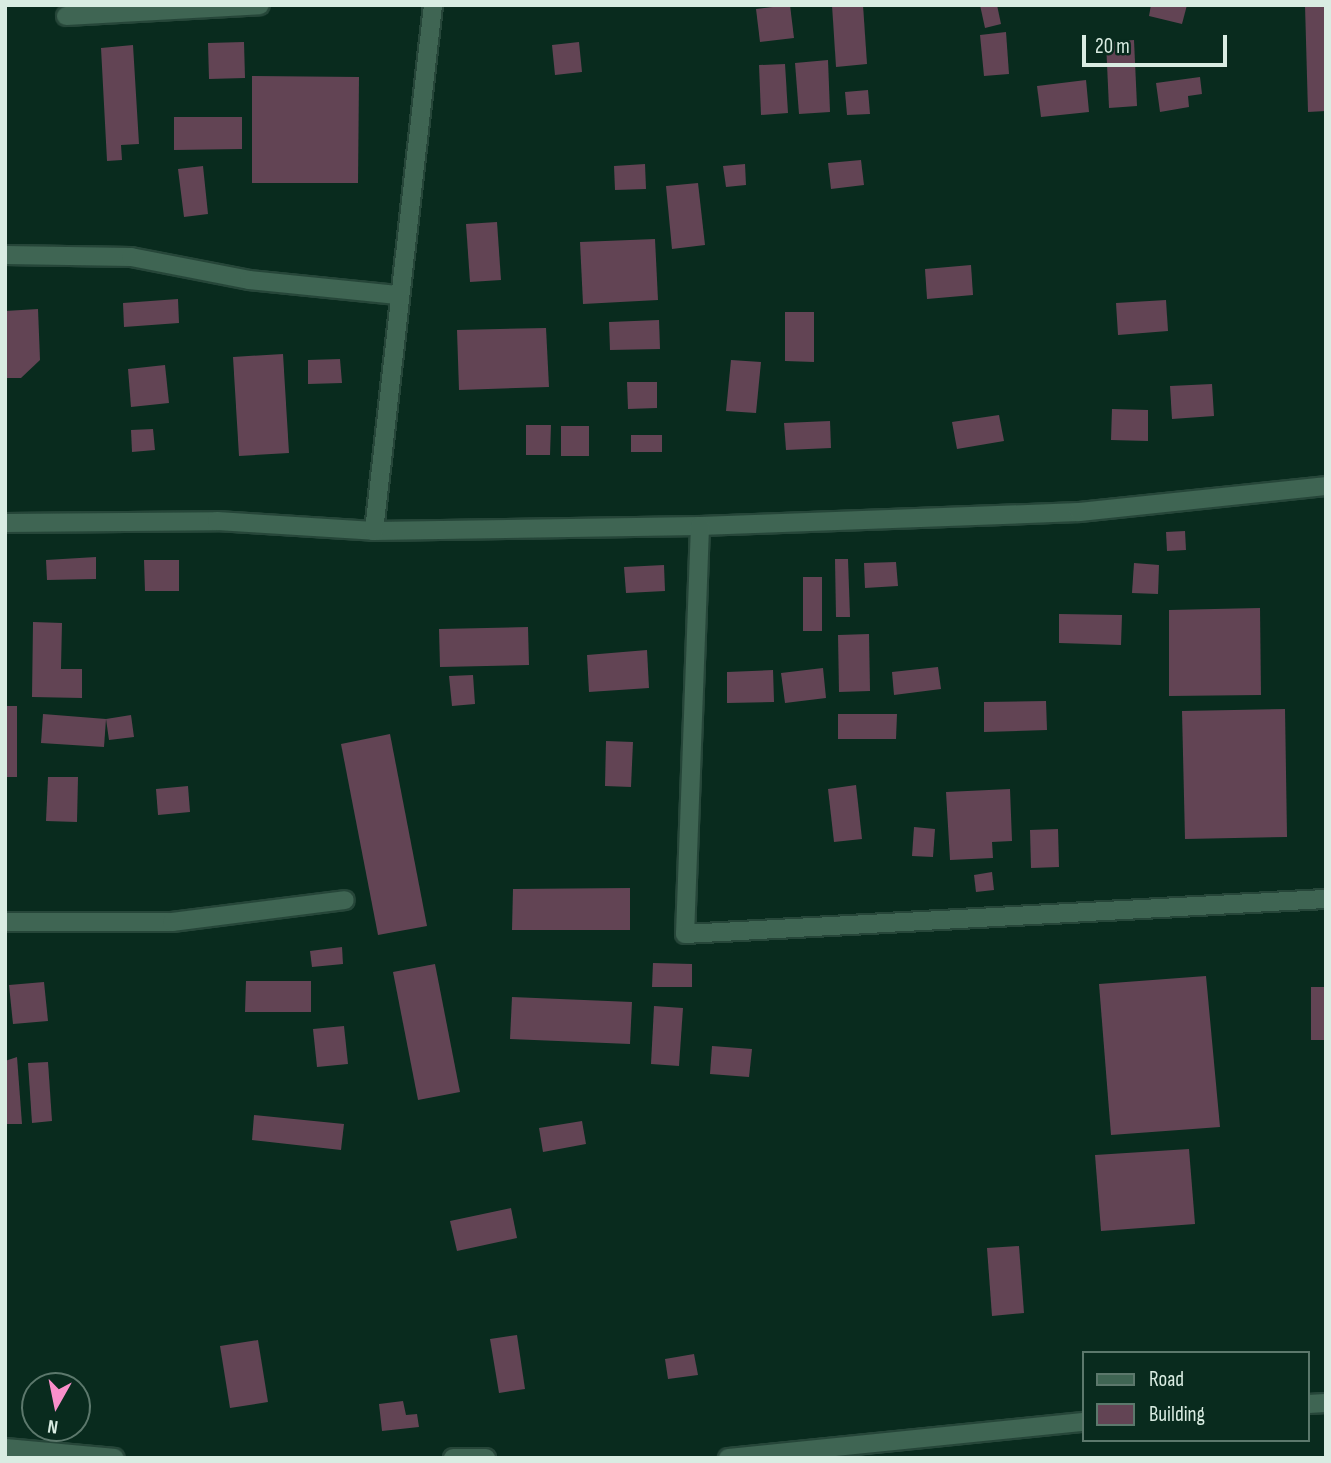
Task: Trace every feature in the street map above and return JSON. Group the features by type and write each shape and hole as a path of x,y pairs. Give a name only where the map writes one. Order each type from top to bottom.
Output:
{"street":[{"path":"66,16 260,5"},
{"path":"374,531 397,295 433,5"},
{"path":"5,255 131,257 249,280 397,295"},
{"path":"5,523 217,521 374,531 700,526 1079,512 1326,485"},
{"path":"700,526 685,934 1326,899"},
{"path":"5,922 172,922 345,900"},
{"path":"728,1458 1082,1422"},
{"path":"5,1448 115,1458"},
{"path":"453,1458 485,1458"}],"building":[{"path":"790,5 794,38 760,42 756,9"},
{"path":"832,5 863,5 867,64 836,67"},
{"path":"980,5 997,5 1001,24 985,28"},
{"path":"1151,5 1187,5 1182,24 1149,16"},
{"path":"1305,5 1326,5 1326,111 1308,112"},
{"path":"1006,32 1009,74 984,76 980,35"},
{"path":"1134,40 1137,106 1109,108 1106,42"},
{"path":"244,42 245,78 209,79 208,43"},
{"path":"579,42 582,72 555,75 552,45"},
{"path":"133,45 139,144 121,145 122,160 107,161 101,48"},
{"path":"828,60 830,112 799,114 795,63"},
{"path":"785,64 788,113 761,115 759,65"},
{"path":"252,76 359,77 358,183 252,183"},
{"path":"1200,77 1202,94 1188,96 1189,107 1160,112 1156,83"},
{"path":"1086,80 1089,112 1041,117 1037,86"},
{"path":"868,90 870,114 847,115 845,92"},
{"path":"174,117 242,117 242,149 174,150"},
{"path":"861,160 864,185 831,189 828,163"},
{"path":"645,164 646,189 615,190 614,166"},
{"path":"745,164 746,185 726,187 723,166"},
{"path":"203,166 208,214 184,217 178,169"},
{"path":"698,183 705,245 672,249 666,186"},
{"path":"497,222 501,280 470,282 466,224"},
{"path":"655,239 658,300 583,304 580,242"},
{"path":"971,265 973,295 927,299 925,269"},
{"path":"178,299 179,323 124,327 123,303"},
{"path":"1166,300 1168,331 1118,335 1116,303"},
{"path":"38,309 40,360 21,378 5,378 5,311"},
{"path":"785,312 814,312 814,362 785,361"},
{"path":"659,320 660,349 610,350 609,322"},
{"path":"546,328 549,387 459,390 457,330"},
{"path":"283,354 289,453 239,456 233,357"},
{"path":"340,359 342,383 308,384 308,360"},
{"path":"731,360 761,362 756,413 726,411"},
{"path":"165,365 169,403 131,407 128,369"},
{"path":"627,382 657,382 657,408 628,409"},
{"path":"1212,384 1214,416 1172,419 1170,386"},
{"path":"1112,409 1148,410 1148,441 1111,440"},
{"path":"999,415 1004,441 957,449 952,422"},
{"path":"830,421 831,448 786,450 784,423"},
{"path":"526,425 551,425 550,455 526,455"},
{"path":"561,426 589,426 589,456 561,456"},
{"path":"153,429 155,450 132,452 131,430"},
{"path":"631,435 662,435 662,452 631,452"},
{"path":"1185,531 1186,550 1167,551 1166,532"},
{"path":"96,557 96,579 47,580 46,560"},
{"path":"835,559 848,559 850,617 836,617"},
{"path":"144,560 179,560 179,591 145,591"},
{"path":"896,562 898,586 865,588 864,563"},
{"path":"1134,563 1159,565 1158,594 1132,593"},
{"path":"664,565 665,591 626,593 624,567"},
{"path":"803,577 822,577 822,631 803,631"},
{"path":"1260,608 1261,695 1169,696 1169,610"},
{"path":"1059,614 1122,615 1121,645 1059,643"},
{"path":"33,622 62,623 61,669 82,669 82,698 32,697"},
{"path":"528,627 529,665 440,667 439,629"},
{"path":"869,634 870,691 839,692 838,635"},
{"path":"647,650 649,688 589,692 587,655"},
{"path":"938,667 941,689 894,695 892,672"},
{"path":"823,668 826,698 785,703 781,673"},
{"path":"773,670 774,702 727,703 727,672"},
{"path":"473,675 475,704 452,706 449,676"},
{"path":"1046,701 1047,730 984,732 984,702"},
{"path":"5,706 17,706 17,777 5,777"},
{"path":"1285,709 1287,837 1185,839 1182,711"},
{"path":"43,714 106,719 104,747 41,743"},
{"path":"838,714 897,714 896,739 838,739"},
{"path":"131,715 134,737 109,740 106,719"},
{"path":"390,734 427,926 378,935 341,744"},
{"path":"606,741 633,742 631,787 605,786"},
{"path":"48,777 78,777 77,822 46,821"},
{"path":"856,785 862,839 834,842 828,789"},
{"path":"188,786 190,812 158,815 156,789"},
{"path":"1010,789 1012,841 992,842 993,858 950,860 946,792"},
{"path":"914,827 935,829 933,857 912,856"},
{"path":"1058,829 1059,867 1031,868 1030,830"},
{"path":"992,872 994,890 976,892 974,875"},
{"path":"630,888 630,930 512,930 513,889"},
{"path":"342,947 343,964 312,967 310,951"},
{"path":"653,963 692,964 692,987 652,987"},
{"path":"435,964 460,1092 418,1100 393,972"},
{"path":"1206,976 1220,1127 1111,1135 1099,984"},
{"path":"246,981 311,981 311,1012 245,1012"},
{"path":"44,982 48,1021 13,1024 9,985"},
{"path":"1311,987 1326,987 1326,1040 1311,1040"},
{"path":"512,997 632,1002 630,1044 510,1039"},
{"path":"654,1006 683,1008 679,1066 651,1064"},
{"path":"344,1026 348,1064 317,1067 313,1029"},
{"path":"712,1046 752,1049 749,1077 710,1074"},
{"path":"17,1057 22,1124 7,1124 5,1061"},
{"path":"48,1062 52,1121 32,1123 28,1063"},
{"path":"254,1115 344,1124 341,1150 252,1140"},
{"path":"582,1121 586,1144 543,1152 539,1128"},
{"path":"1189,1149 1195,1224 1101,1231 1095,1155"},
{"path":"511,1208 517,1238 457,1251 450,1221"},
{"path":"1019,1246 1024,1313 992,1316 987,1248"},
{"path":"517,1335 525,1389 499,1393 490,1339"},
{"path":"258,1340 268,1402 230,1408 220,1346"},
{"path":"694,1354 698,1375 668,1379 665,1359"},
{"path":"403,1401 406,1415 417,1414 419,1427 382,1431 379,1404"}]}
